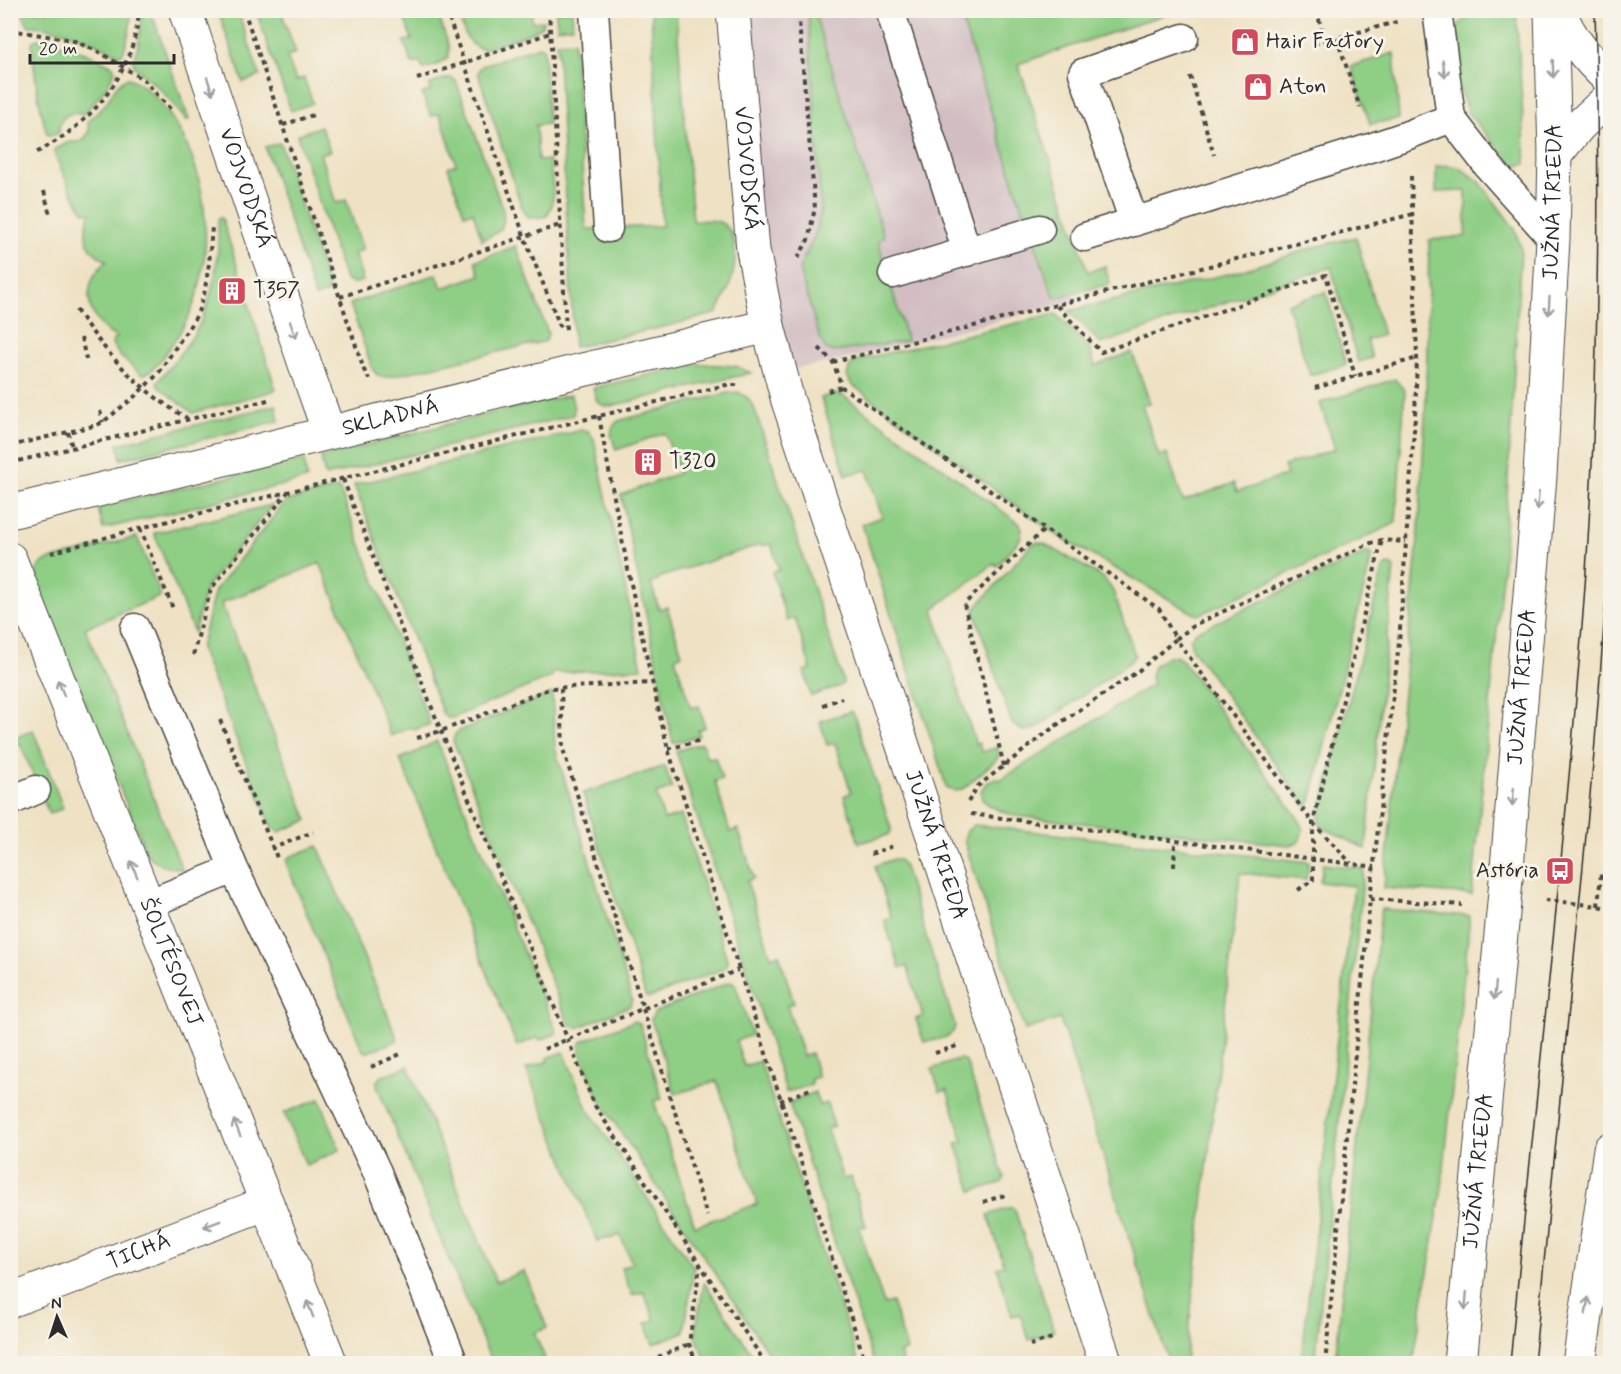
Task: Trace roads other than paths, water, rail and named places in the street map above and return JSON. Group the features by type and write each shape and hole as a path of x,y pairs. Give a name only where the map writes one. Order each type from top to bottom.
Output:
{"street":[{"name":"VOJVODSKÁ","path":"185,10 329,432"},
{"name":"VOJVODSKÁ","path":"733,10 753,250 768,326"},
{"name":"JUŽNÁ TRIEDA","path":"1460,1364 1504,903 1540,476 1555,155 1551,10"},
{"path":"1559,10 1564,24 1580,47 1596,67 1611,80"},
{"path":"1555,155 1579,126 1611,97"},
{"name":"SKLADNÁ","path":"10,512 768,326"},
{"name":"JUŽNÁ TRIEDA","path":"768,326 788,401 926,813 1106,1364"},
{"name":"ŠOLTÉSOVEJ","path":"11,561 332,1364"},
{"path":"1579,1364 1611,1149"},
{"name":"TICHÁ","path":"10,1300 267,1203"}],"lane":[{"path":"594,10 608,228"},
{"path":"890,10 967,252"},
{"path":"1437,10 1451,118 1488,166 1552,240"},
{"path":"1134,222 1083,73 1184,38"},
{"path":"1085,237 1373,147 1451,118"},
{"path":"892,274 1040,229"},
{"path":"135,628 234,869 377,1172 454,1364"},
{"path":"148,904 234,869"}],"tram line":[{"path":"1510,1364 1564,829 1586,571 1591,491 1598,251 1595,10"},
{"path":"1534,1364 1594,754 1610,547"}],"place":[{"name":"Hair Factory","path":"1245,42"},
{"name":"Aton","path":"1258,87"},
{"name":"T357","path":"232,291"},
{"name":"T320","path":"648,462"},
{"name":"Astória","path":"1560,871"}]}
